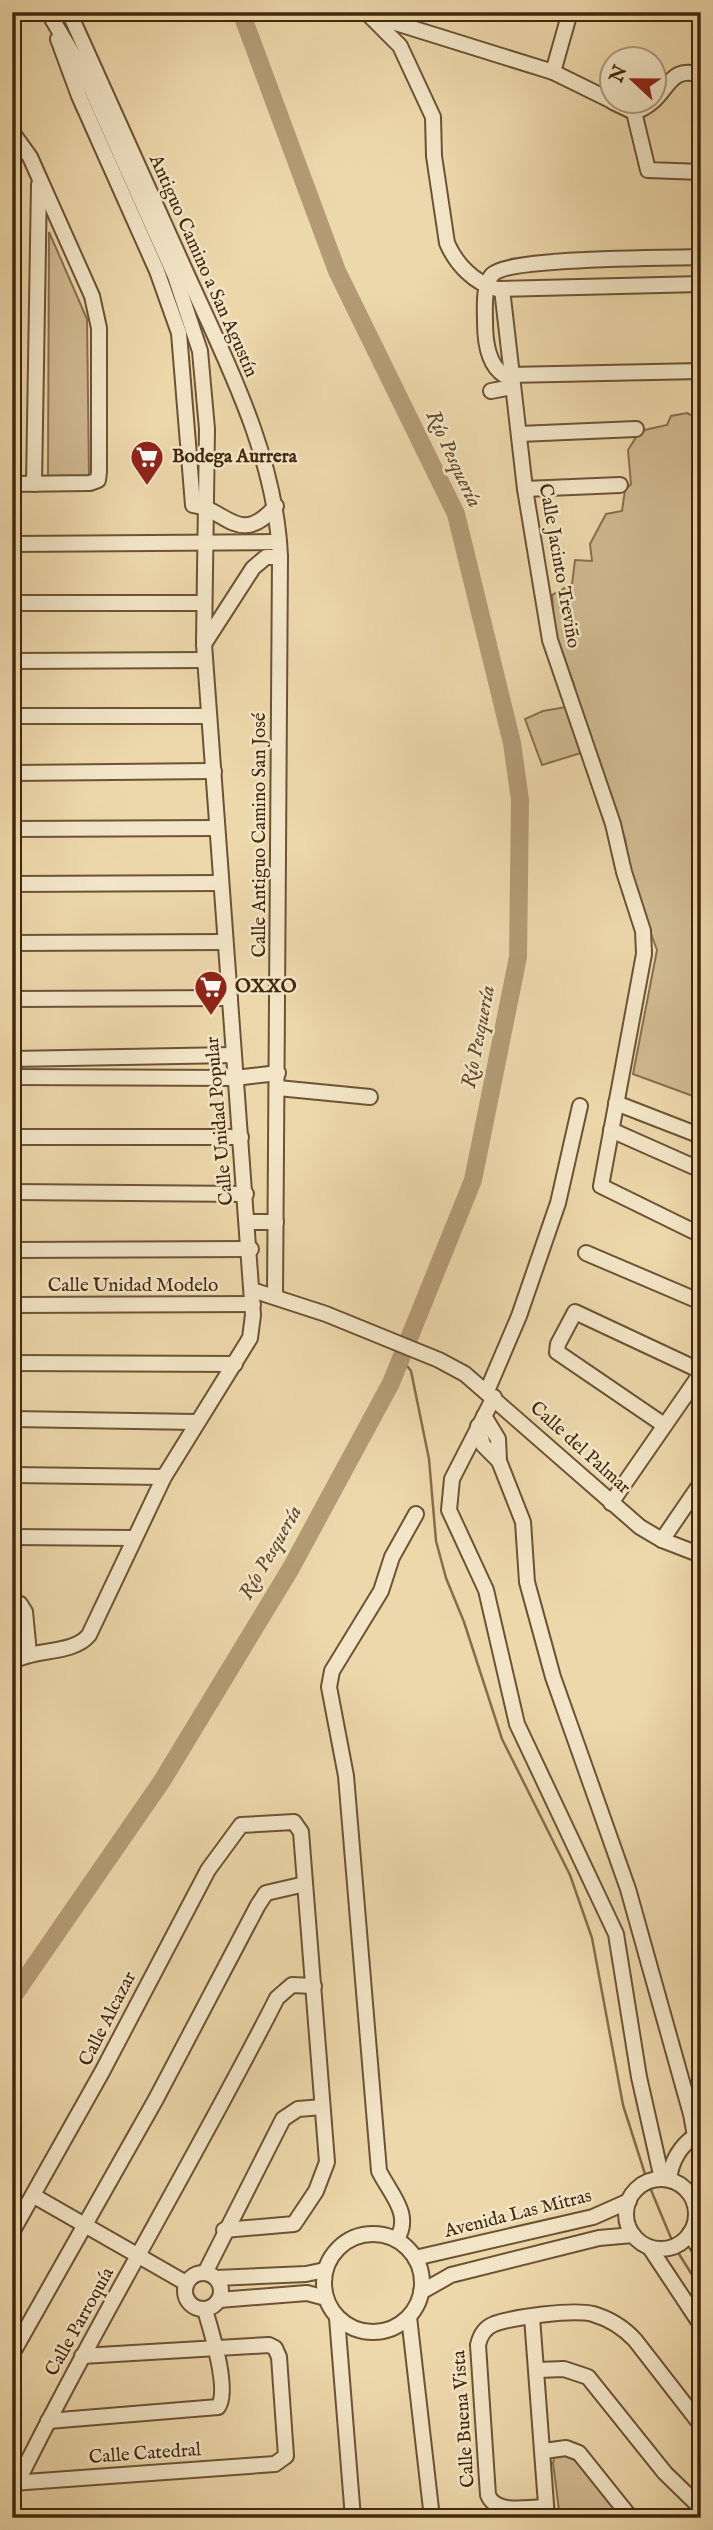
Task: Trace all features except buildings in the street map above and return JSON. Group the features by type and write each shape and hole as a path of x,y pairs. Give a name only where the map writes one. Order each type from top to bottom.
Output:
{"street":[{"name":"Antiguo Camino a San Agustín","path":"48,12 84,73 175,276 191,320 202,369 207,507 204,544"},
{"name":"Antiguo Camino a San Agustín","path":"69,12 208,320 265,463 276,506 279,542"},
{"path":"553,72 570,12"},
{"path":"365,14 553,72 598,94"},
{"path":"365,14 400,46 433,117 434,156 447,243 461,265 487,287 502,289 701,284"},
{"path":"400,46 408,27"},
{"path":"58,31 66,65 157,271 179,333 193,505 207,507 220,519 240,525 261,520 276,506"},
{"path":"668,84 681,72 701,75"},
{"path":"635,116 648,170 701,172"},
{"path":"12,132 30,157 92,296 99,328 98,480 12,484"},
{"path":"107,159 127,170"},
{"path":"34,484 39,179"},
{"path":"512,382 499,372 489,355 485,330 487,287 491,276 499,269 526,265 701,257"},
{"name":"Calle Jacinto Treviño","path":"502,289 525,489 550,640 613,824 624,872 643,931 644,954 601,1186 701,1235"},
{"path":"188,430 194,385 191,320"},
{"path":"491,391 512,382 701,370"},
{"path":"519,434 636,429"},
{"path":"525,489 620,485"},
{"path":"12,544 279,542"},
{"name":"Calle Antiguo Camino San José","path":"275,1296 279,542"},
{"name":"Calle Unidad Popular","path":"29,1653 85,1641 164,1477 250,1338 253,1297 251,1249 235,1078 205,660 202,603 204,544"},
{"path":"204,644 253,568 266,557 280,557"},
{"path":"12,603 202,603"},
{"path":"12,661 205,660"},
{"path":"12,716 209,716"},
{"path":"12,773 214,771"},
{"path":"12,829 217,828"},
{"path":"12,884 220,883"},
{"path":"12,943 225,942"},
{"path":"12,999 229,998"},
{"path":"12,1059 234,1055"},
{"path":"12,1077 235,1078 278,1073"},
{"path":"278,1088 370,1097"},
{"path":"616,1103 701,1136"},
{"path":"580,1106 558,1203 481,1421 452,1479 449,1510 486,1590 517,1724 616,1934 639,2077 665,2180"},
{"path":"611,1130 701,1170"},
{"path":"12,1138 241,1138"},
{"path":"12,1192 246,1194"},
{"path":"248,1222 276,1222"},
{"path":"12,1250 251,1249"},
{"path":"586,1253 701,1302"},
{"name":"Calle Unidad Modelo","path":"12,1305 275,1296 326,1314"},
{"path":"611,1503 701,1372 575,1312 558,1344 557,1352 664,1425"},
{"name":"Calle del Palmar","path":"326,1314 439,1360 491,1394 611,1503 662,1540 701,1555"},
{"path":"12,1363 235,1364"},
{"path":"12,1419 197,1422"},
{"path":"481,1421 483,1445 499,1461 523,1522 527,1582 543,1643 628,1889 698,2142 685,2142 665,2180"},
{"path":"12,1475 164,1477"},
{"path":"662,1540 701,1483"},
{"path":"397,2239 404,2221 403,2212 379,2171 346,1776 329,1687 332,1671 380,1591 392,1556 416,1514"},
{"path":"12,1537 133,1538"},
{"path":"12,1662 29,1653 25,1612 23,1606 13,1603"},
{"name":"Calle Alcazar","path":"12,2232 34,2196 202,1881 241,1825 298,1824 305,1884"},
{"path":"12,2354 156,2099 258,1905 266,1893 305,1884 327,2162 316,2191 294,2224 224,2230"},
{"name":"Calle Parroquía","path":"15,2483 82,2356 206,2136 277,1998 292,1985 314,1986"},
{"path":"210,2275 224,2230 283,2119 298,2109 323,2108"},
{"path":"650,2248 673,2247 690,2233 695,2218 694,2203 687,2191 665,2180 642,2185 629,2201 626,2215 633,2235 650,2248 701,2325"},
{"path":"34,2196 186,2283"},
{"name":"Avenida Las Mitras","path":"415,2258 593,2217 629,2201"},
{"path":"690,2233 701,2252"},
{"path":"337,2318 358,2330 376,2332 394,2328 409,2316 421,2292 421,2274 415,2258 397,2239 380,2234 354,2237 333,2254 325,2270 326,2298 337,2318 353,2518"},
{"path":"421,2292 451,2275 599,2238 633,2235"},
{"path":"325,2270 306,2274 194,2275 186,2283 186,2299 194,2308 205,2310 219,2300 307,2293 326,2298"},
{"path":"306,2274 307,2293"},
{"path":"210,2275 221,2288 219,2300"},
{"path":"48,2421 218,2407 222,2399 216,2348 205,2310"},
{"path":"547,2512 532,2318 575,2312 592,2314 624,2328 701,2425"},
{"path":"409,2316 432,2518"},
{"name":"Calle Buena Vista","path":"532,2318 493,2324 485,2330 478,2345 488,2495 492,2503 502,2508 547,2512"},
{"name":"Calle Catedral","path":"15,2483 281,2462 287,2449 279,2357 275,2348 269,2345 216,2348"},
{"path":"82,2356 216,2348"},
{"path":"537,2370 564,2369 588,2377 665,2473 701,2508"},
{"path":"544,2451 566,2448 579,2453 631,2518"}],"shaded area":[{"path":"49,232 87,319 89,477 48,476"},
{"path":"687,413 701,420 701,1099 633,1074 657,950 633,885 625,839 594,749 542,765 525,719 543,711 578,705 574,685 555,632 552,595 572,584 575,560 592,561 590,544 606,514 622,511 625,490 631,484 628,450 640,431 667,425 671,416"},
{"path":"572,2453 626,2518 560,2518 553,2463 555,2455"}],"waterway":[{"name":"Río Pesquería","path":"12,1998 162,1781 291,1568 391,1383 473,1180 518,957 520,800 512,743 456,514 337,271 241,12"},
{"path":"401,1358 411,1371 429,1459 436,1541 446,1578 464,1622 502,1739 570,1875 592,1938 623,2105 645,2174"},
{"path":"651,2190 671,2238"},
{"path":"679,2254 701,2289"}],"place":[{"name":"Bodega Aurrera","path":"147,487"},
{"name":"OXXO","path":"211,1017"}]}
